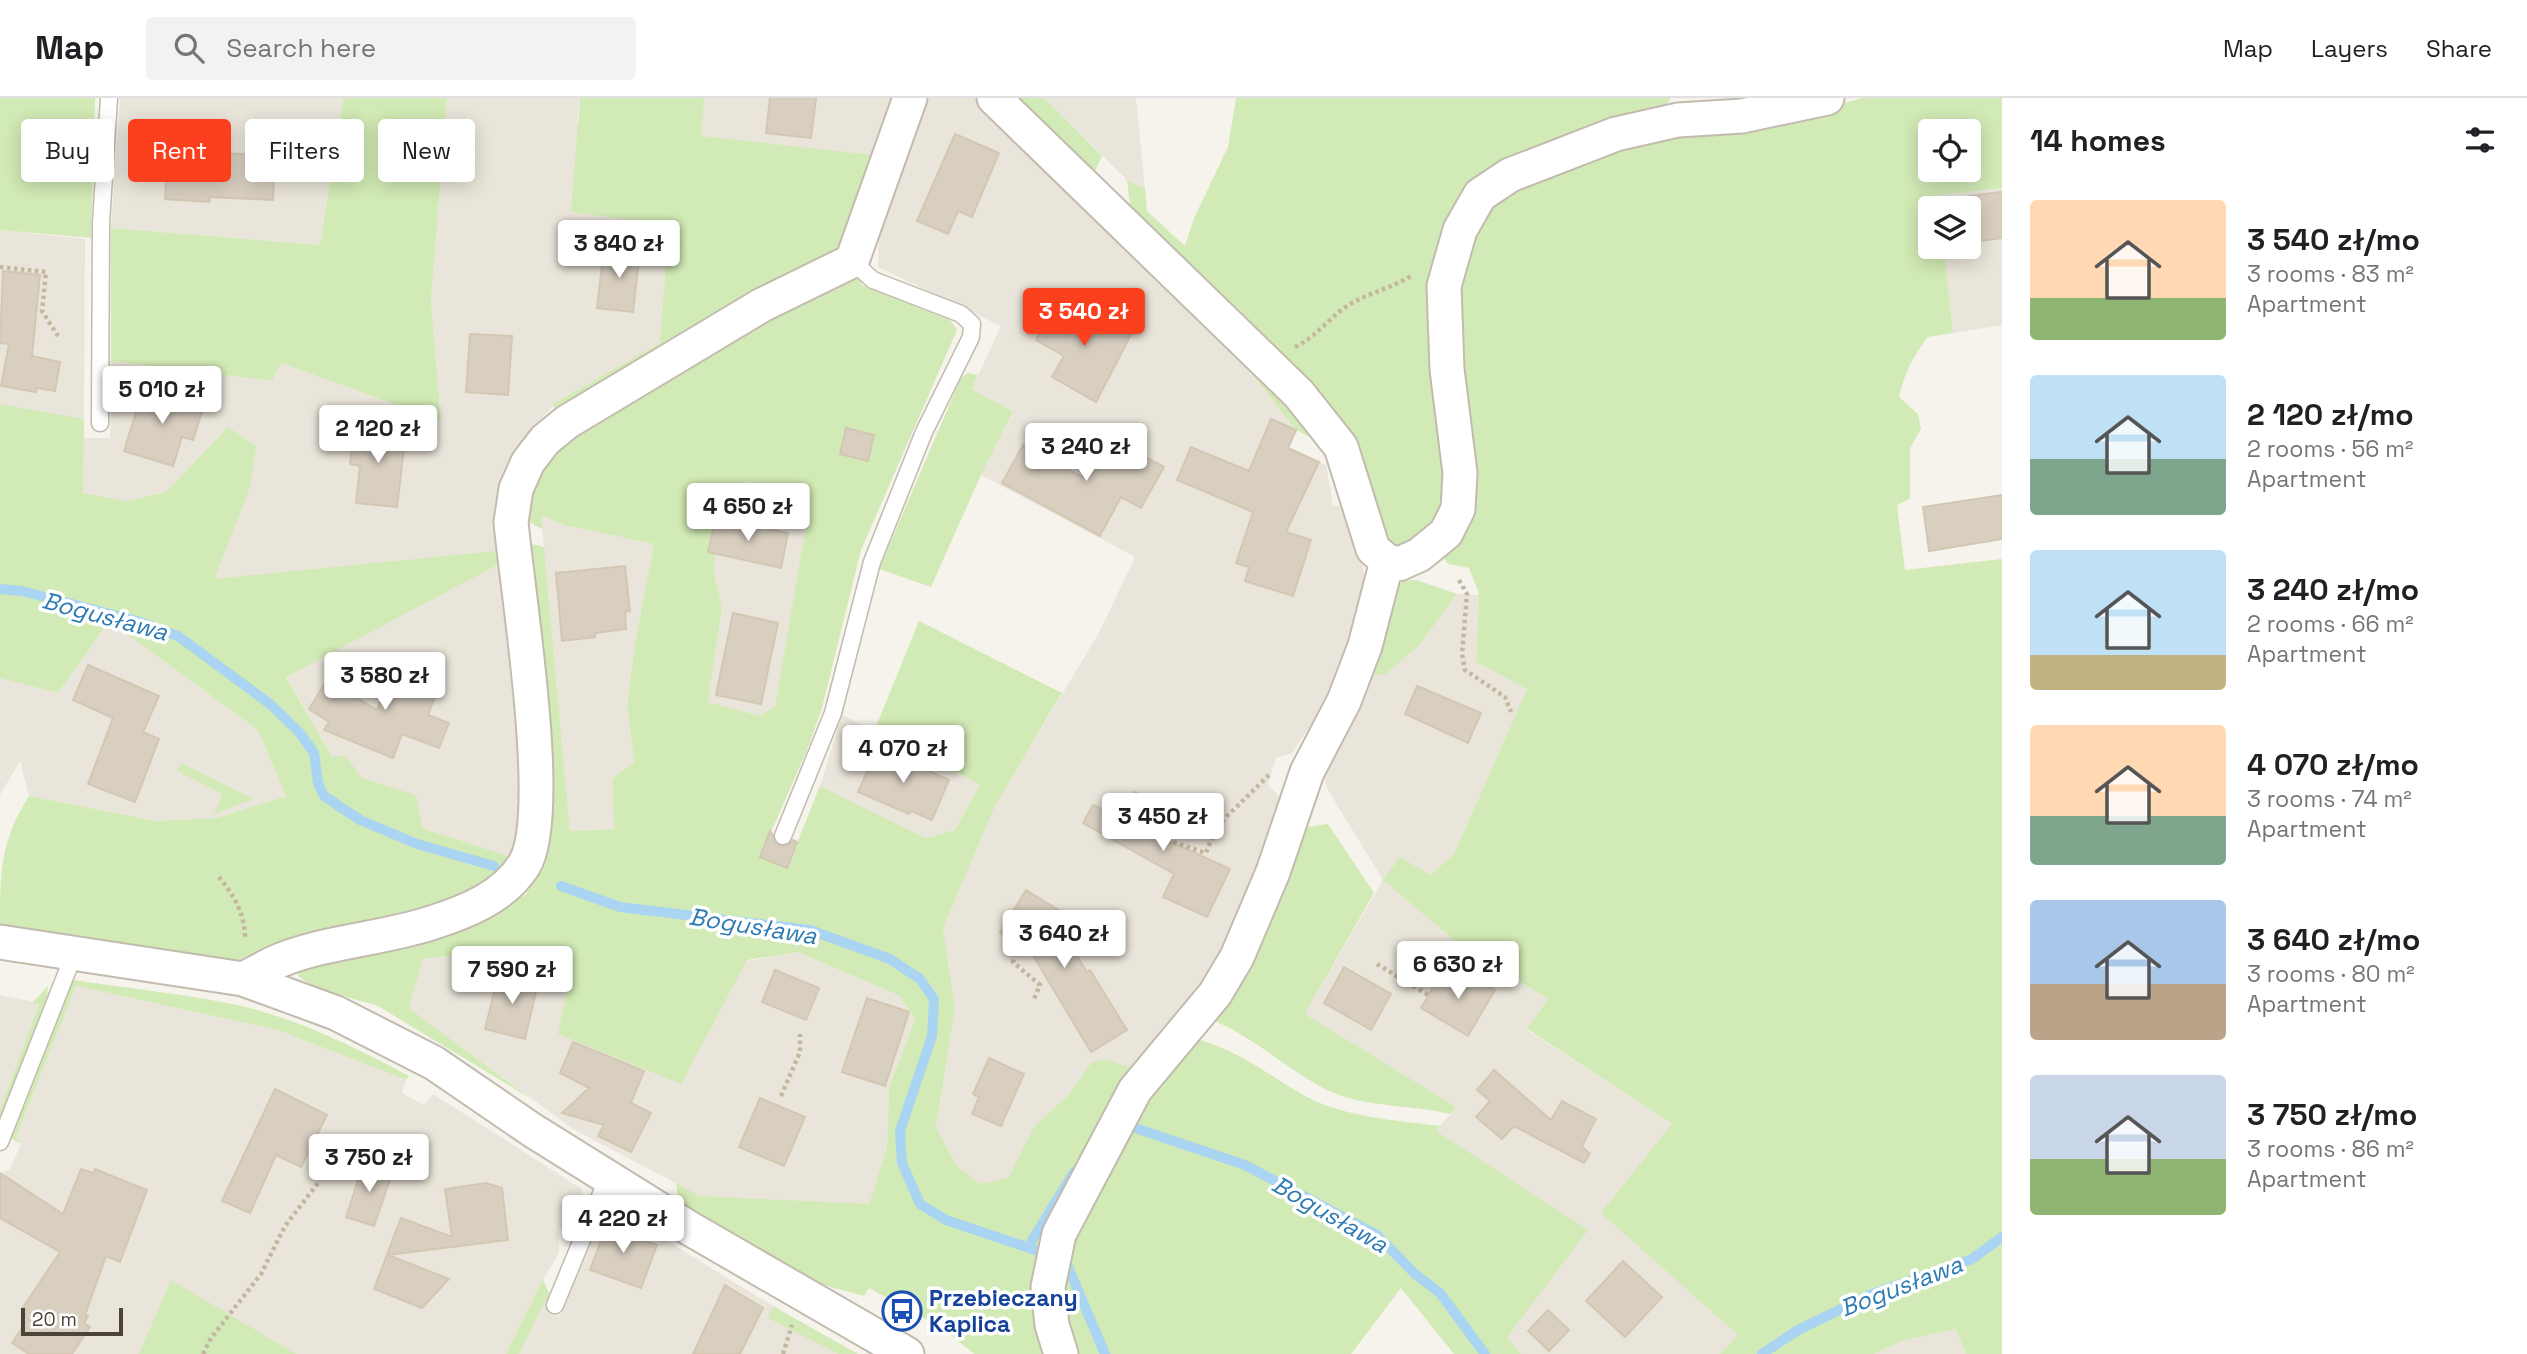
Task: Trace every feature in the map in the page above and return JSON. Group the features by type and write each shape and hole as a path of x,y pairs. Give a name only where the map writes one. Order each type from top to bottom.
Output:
{"street":[{"path":"243,979 280,960 378,938 465,911 513,882 534,844 536,818 532,723 511,522 516,489 528,462 545,440 596,403 762,305 852,261 910,98"},
{"path":"994,98 1118,215 1177,278 1299,394 1341,447 1373,549 1387,561 1399,564 1419,555 1447,533 1458,509 1460,473 1447,369 1446,273 1469,211 1480,195 1510,175 1550,157 1651,125 1742,116 1827,98"},
{"path":"1061,1354 1052,1325 1048,1287 1059,1234 1135,1090 1215,994 1237,957 1273,872 1307,772 1344,701 1365,646 1387,561"},
{"path":"0,942 243,979 336,1013 389,1037 608,1177 907,1354"}],"lane":[{"path":"100,423 101,223 109,98"},
{"path":"783,836 832,713 872,562 924,432 971,337 972,324 961,314 873,280 852,261"},
{"path":"0,1142 74,954"},
{"path":"555,1305 608,1177"}],"path":[{"path":"0,267 46,272 42,311 58,336"},
{"path":"1257,352 1284,352 1301,344 1347,306 1373,291 1393,287 1415,274 1446,273"},
{"path":"1459,580 1468,594 1462,654 1465,670 1505,697 1511,712"},
{"path":"349,674 381,685"},
{"path":"1160,838 1206,853 1216,827 1271,773"},
{"path":"219,877 234,894 246,928 243,979"},
{"path":"1016,953 1013,962 1040,985 1034,999"},
{"path":"1377,964 1428,995"},
{"path":"781,1096 800,1052 800,1034"},
{"path":"203,1354 211,1338 261,1274 285,1226 318,1183"},
{"path":"783,1354 790,1329"}],"shaded area":[{"path":"120,98 343,98 340,119 245,119 245,182 330,182 320,245 111,228"},
{"path":"447,98 580,98 577,123 700,136 704,98 890,98 844,239 558,401 530,430 508,462 499,485 493,515 524,807 511,857 422,828 332,757 286,676 213,579 250,488 228,427 166,492 127,501 33,484 0,463 0,230 85,239 84,438 110,438 111,361 272,381 281,363 441,421 431,301 440,182 475,182 475,119 445,119"},
{"path":"921,98 972,98 1251,373 1296,430 1289,448 1326,465 1333,505 1348,508 1354,523 1364,574 1360,613 1344,663 1323,707 1292,753 1276,758 1268,784 1284,803 1232,937 1210,974 1139,1071 1091,1063 1070,1093 1034,1127 1008,1178 981,1185 956,1165 936,1127 955,1008 943,928 995,806 1100,631 1135,557 981,475 1013,413 972,389 1001,326 878,267 879,231"},
{"path":"1044,98 1136,98 1145,189 1127,180"},
{"path":"2002,188 2002,325 1953,333 1945,259 1981,259 1981,196 1939,195"},
{"path":"745,481 802,489 808,513 775,708 760,716 708,702 722,608 714,572 718,504"},
{"path":"541,516 564,525 654,544 635,643 627,705 634,762 612,779 614,829 570,831"},
{"path":"1416,580 1457,594 1479,595 1476,662 1527,689 1454,854 1430,875 1465,949 1548,999 1527,1030 1795,1204 1781,1291 1720,1354 1521,1354 1507,1338 1435,1131 1456,1108 1305,1014 1383,880 1328,790 1322,772 1404,581"},
{"path":"109,621 258,730 286,796 217,818 156,821 29,796 20,761 0,795 0,678 58,693"},
{"path":"842,715 980,785 955,830 785,873 820,786"},
{"path":"486,952 572,966 747,961 798,952 900,996 915,1019 889,1088 887,1147 869,1205 700,1196 573,1129 409,1008 423,959"},
{"path":"76,986 278,1030 406,1080 402,1093 424,1105 433,1094 582,1189 573,1227 559,1229 559,1253 543,1280 560,1317 605,1211 615,1209 773,1306 769,1318 838,1354 0,1354 0,1181 4,1172 10,1169 21,1144 16,1137"},
{"path":"0,995 39,1003 0,1110"},
{"path":"1956,1329 1966,1354 1874,1354 1902,1341"}],"green space":[{"path":"0,98 95,98 94,119 21,119 21,182 93,182 91,238 0,230"},
{"path":"343,98 447,98 445,119 378,119 378,182 440,182 431,301 441,421 281,363 272,381 111,361 111,228 320,245 330,182 364,182 364,119 340,119"},
{"path":"580,98 704,98 701,136 872,155 890,98 898,98 844,249 556,413 553,405 558,401 660,343 669,225 571,212"},
{"path":"972,98 983,98 1256,361 1317,441 1296,430 1251,373"},
{"path":"1008,98 1044,98 1102,156 1095,171 1085,171"},
{"path":"1236,98 1671,98 1662,110 1464,204 1453,473 1437,531 1400,547 1386,538 1363,476 1131,214 1127,180 1145,189 1147,211 1185,246 1194,218 1228,147"},
{"path":"1863,98 2002,98 2002,188 1918,196 1918,259 1945,259 1953,333 1928,337 1914,358 1904,381 1899,397 1918,414 1921,429 1910,448 1910,499 1897,505 1905,570 2002,559 2002,1354 1966,1354 1956,1329 1902,1341 1874,1354 1720,1354 1738,1335 1601,1213 1672,1124 1527,1029 1548,999 1465,949 1383,880 1400,857 1430,875 1454,854 1527,689 1476,662 1479,594 1469,568 1448,564 1441,554 1451,280 1475,211 1593,150 1798,115"},
{"path":"858,276 862,285 950,320 957,330 861,550 822,708 807,750 760,857 787,868 820,786 925,838 955,830 980,785 875,729 919,621 1062,693 995,806 943,928 955,1008 936,1127 956,1165 980,1184 1008,1178 1034,1127 1070,1093 1091,1063 1106,1059 1139,1071 1052,1225 1052,1354 974,1354 942,1328 869,1288 864,1296 809,1281 685,1207 678,1198 676,1183 700,1196 869,1204 887,1147 889,1088 915,1019 900,996 798,952 747,960 681,1084 558,1034 572,966 486,952 423,959 409,1008 533,1100 378,1006 313,987 298,976 301,970 489,915 525,895 542,871 549,850 549,788 527,543 544,547 570,831 614,829 612,779 634,762 627,705 635,643 654,544 564,525 542,516 542,529 529,522 524,514 544,456 722,341","holes":["846,429 874,435 868,461 840,454","745,481 802,489 808,513 775,707 760,716 708,702 722,608 714,572 718,504"]},
{"path":"968,373 978,375 972,389 1013,412 981,475 931,587 879,569 961,378"},
{"path":"0,404 84,419 83,493 127,501 166,492 228,427 256,446 250,488 214,579 496,551 497,565 286,677 332,757 345,755 362,778 416,795 422,828 511,857 499,877 442,909 263,950 233,962 0,929 0,891 7,843 19,812 29,796 156,821 217,818 286,796 258,730 109,621 58,693 0,678"},
{"path":"1416,580 1457,594 1419,645 1385,675 1366,672 1393,590 1404,581"},
{"path":"181,763 253,799 214,814 222,794 177,771"},
{"path":"1328,824 1374,893 1305,1014 1456,1107 1450,1114 1369,1102 1338,1094 1308,1079 1252,1041 1207,1018 1296,837 1306,827"},
{"path":"73,980 196,998 259,1011 326,1035 409,1076 406,1080 278,1030 76,986 16,1137 21,1144 10,1138 69,983"},
{"path":"48,986 46,1005 0,1120 0,1110 39,1004 33,1002"},
{"path":"1192,1038 1223,1048 1307,1097 1338,1110 1440,1126 1436,1131 1588,1230 1507,1337 1521,1354 1454,1354 1401,1288 1351,1354 1075,1354 1062,1313 1064,1246 1112,1152"},
{"path":"171,1280 296,1354 139,1354"},
{"path":"543,1280 549,1293 519,1354 506,1354"},
{"path":"773,1306 858,1354 838,1354 768,1318"}],"building":[{"path":"770,98 816,98 811,138 766,133"},
{"path":"955,134 999,153 972,217 958,211 948,234 917,221"},
{"path":"231,153 245,154 245,182 274,182 273,200 210,197 209,202 165,199 166,182 231,182"},
{"path":"2002,192 2002,238 1981,241 1981,196 1969,196"},
{"path":"604,247 640,251 633,312 597,308"},
{"path":"3,271 40,275 32,356 60,362 55,391 37,388 36,392 1,386 9,344 0,343"},
{"path":"1059,299 1101,323 1105,315 1133,331 1096,402 1052,377 1064,356 1036,340"},
{"path":"470,334 512,336 508,395 466,392"},
{"path":"144,387 204,405 193,440 182,437 173,466 124,451"},
{"path":"1271,419 1296,430 1288,448 1319,462 1286,532 1311,540 1293,596 1245,581 1249,567 1236,563 1253,512 1177,480 1191,447 1249,471"},
{"path":"354,427 406,432 397,507 356,503 360,466 350,464"},
{"path":"846,428 874,435 868,461 840,454"},
{"path":"1104,435 1164,467 1141,508 1121,497 1100,536 1002,483 1023,445 1082,477"},
{"path":"2002,495 2002,539 1929,551 1923,507"},
{"path":"716,518 788,533 781,568 708,552"},
{"path":"625,566 630,611 625,612 626,629 595,633 595,637 562,641 556,573"},
{"path":"733,613 778,623 761,704 716,695"},
{"path":"397,660 442,677 428,715 449,723 439,748 402,734 393,758 324,730 329,722 309,709 327,680 377,710"},
{"path":"88,665 159,696 143,732 159,739 135,802 88,784 113,718 73,700"},
{"path":"1417,686 1481,713 1468,743 1405,714"},
{"path":"878,747 949,780 932,820 911,811 909,814 858,792"},
{"path":"1135,792 1169,811 1156,835 1230,869 1207,917 1163,897 1174,874 1083,823 1093,805 1120,818"},
{"path":"770,831 780,846 789,845 793,840 797,842 787,868 760,857"},
{"path":"1026,890 1067,915 1060,928 1127,1030 1091,1052 1031,952 1000,933"},
{"path":"1344,967 1391,994 1371,1030 1324,1003"},
{"path":"1459,969 1495,990 1468,1036 1421,1008 1441,974 1452,980"},
{"path":"775,970 819,988 806,1020 762,1002"},
{"path":"499,973 538,983 525,1039 485,1029"},
{"path":"867,998 909,1012 885,1086 842,1072"},
{"path":"573,1042 644,1071 631,1103 651,1113 631,1152 598,1136 604,1125 562,1113 589,1088 560,1073"},
{"path":"989,1058 1024,1074 1001,1126 972,1114 979,1097 973,1094"},
{"path":"1494,1070 1551,1120 1562,1101 1596,1119 1582,1146 1590,1154 1584,1163 1514,1126 1502,1139 1476,1117 1490,1101 1477,1090"},
{"path":"275,1089 327,1115 301,1167 276,1155 250,1213 222,1201"},
{"path":"760,1098 805,1117 784,1166 739,1147"},
{"path":"364,1162 393,1171 374,1226 346,1217"},
{"path":"81,1169 93,1173 95,1169 147,1190 120,1262 106,1256 85,1315 88,1316 84,1323 90,1327 72,1354 29,1354 12,1343 28,1319 24,1317 27,1311 22,1309 60,1252 0,1218 0,1173 63,1214"},
{"path":"486,1183 502,1188 508,1240 388,1255 449,1279 422,1308 374,1289 401,1218 452,1237 445,1189"},
{"path":"609,1219 637,1229 634,1237 657,1245 641,1288 590,1270"},
{"path":"1623,1261 1662,1297 1625,1337 1586,1301"},
{"path":"725,1285 763,1308 740,1354 693,1354"},
{"path":"1548,1310 1569,1330 1549,1351 1528,1331"}],"waterway":[{"name":"Bogusława","path":"0,589 22,591 137,621 178,636 270,704 299,732 314,753 318,783 324,796 360,820 417,844 494,866"},
{"name":"Bogusława","path":"561,886 620,907 810,930 890,959 920,979 934,999 932,1036 900,1131 902,1163 920,1204 946,1220 1038,1251"},
{"name":"Bogusława","path":"1138,1129 1245,1165 1377,1235 1415,1274 1440,1293 1485,1354"},
{"name":"Bogusława","path":"1028,1247 1074,1172"},
{"name":"Bogusława","path":"1762,1354 1798,1330 1872,1294 1972,1259 2002,1237"},
{"path":"1065,1260 1105,1354"}],"place":[{"name":"Przebieczany Kaplica","path":"902,1311"}]}
